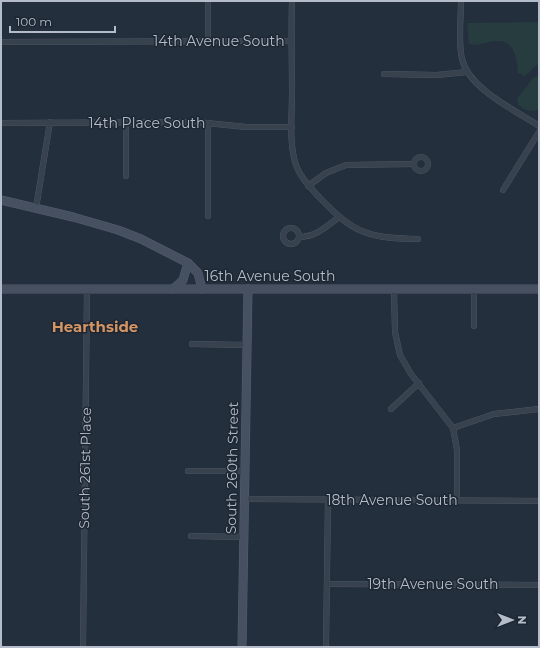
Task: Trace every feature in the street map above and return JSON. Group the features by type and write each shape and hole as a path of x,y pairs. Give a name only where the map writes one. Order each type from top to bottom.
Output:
{"main road":[{"path":"1,200 118,230 163,249 188,263 198,272 202,289"},
{"path":"173,289 183,280 188,263"},
{"name":"16th Avenue South","path":"1,289 539,289"},
{"name":"South 260th Street","path":"242,647 248,289"}],"street":[{"path":"208,1 208,41"},
{"path":"292,1 292,127 295,163 308,186 339,217 354,229 369,235 385,238 418,239"},
{"path":"461,1 460,48 467,72 486,91 539,126"},
{"name":"14th Avenue South","path":"1,42 292,41"},
{"path":"384,74 437,75 467,72"},
{"path":"36,208 50,122"},
{"path":"126,122 126,176"},
{"name":"14th Place South","path":"1,123 208,123 246,127 292,127"},
{"path":"208,123 208,216"},
{"path":"503,190 539,132"},
{"path":"308,186 326,173 346,165 414,164"},
{"path":"298,237 309,237 318,233 339,217"},
{"name":"South 261st Place","path":"83,647 87,289"},
{"path":"394,289 397,347 403,362 453,428 457,450 458,500"},
{"path":"474,289 474,326"},
{"path":"192,344 247,345"},
{"path":"391,408 419,383"},
{"path":"453,428 494,414 539,409"},
{"path":"188,471 245,472"},
{"name":"18th Avenue South","path":"245,499 539,500"},
{"path":"326,647 328,499"},
{"path":"192,536 244,536"},
{"name":"19th Avenue South","path":"327,584 539,585"}],"green space":[{"path":"539,22 539,63 525,76 518,73 516,57 508,44 497,41 476,45 469,44 467,23"},
{"path":"539,76 539,109 533,111 527,110 518,104 517,99 533,78"}],"district":[{"name":"Hearthside","path":"95,326"}]}
